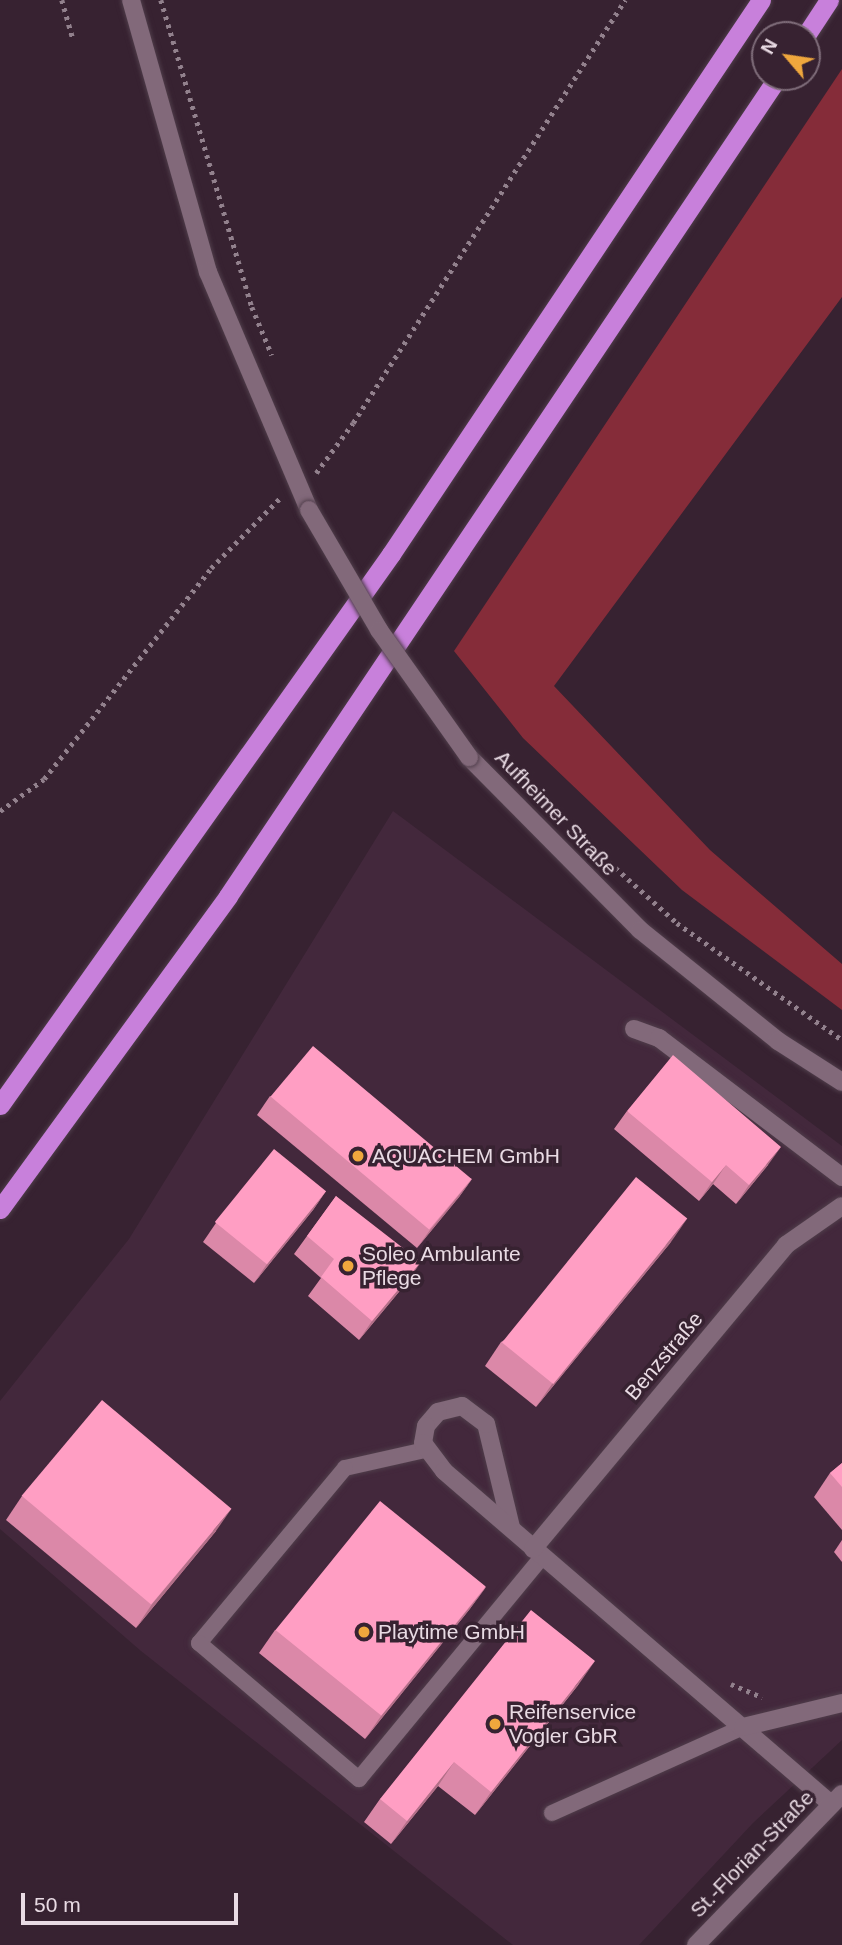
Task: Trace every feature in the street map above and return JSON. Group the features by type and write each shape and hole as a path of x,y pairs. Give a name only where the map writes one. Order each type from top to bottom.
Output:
{"highway":[{"path":"0,1105 391,554 761,0"},
{"path":"816,21 830,0"},
{"path":"0,1209 236,885 769,91"}],"street":[{"name":"Aufheimer Straße","path":"131,0 208,272 295,482 379,630 469,757 640,930 778,1041 842,1082"},
{"path":"634,1029 659,1038 842,1177"},
{"name":"Benzstraße","path":"537,1553 786,1245 842,1206"},
{"path":"511,1527 494,1449 479,1415 462,1406 438,1412 426,1426 425,1450 537,1553 743,1727 836,1799"},
{"path":"743,1727 842,1703"},
{"name":"St.-Florian-Straße","path":"696,1945 836,1799"}],"lane":[{"path":"425,1450 345,1468 199,1643 359,1779 537,1553"},
{"path":"552,1812 743,1727"}],"path":[{"path":"62,0 73,38"},
{"path":"161,0 248,293 272,358"},
{"path":"319,472 354,423 625,0"},
{"path":"314,459 323,482"},
{"path":"0,811 44,779 211,568 295,482"},
{"path":"599,853 677,923 842,1040"},
{"path":"723,1678 743,1692 766,1698"}],"shaded area":[{"path":"842,69 842,297 554,686 710,850 842,964 842,1010 682,890 523,738 454,651"},
{"path":"393,811 842,1146 842,1740 753,1823 639,1945 513,1945 141,1651 0,1529 0,1401 129,1239"}],"building":[{"name":"AQUACHEM GmbH","path":"313,1046 472,1179 429,1230 271,1097"},
{"path":"673,1055 781,1147 749,1185 726,1165 712,1182 627,1111"},
{"path":"274,1149 326,1191 267,1264 215,1222"},
{"path":"636,1177 687,1219 553,1384 502,1343"},
{"name":"Soleo Ambulante Pflege","path":"336,1196 421,1262 372,1321 321,1277 334,1259 307,1236"},
{"path":"102,1400 231,1509 151,1604 22,1496"},
{"path":"842,1463 842,1487 830,1473"},
{"name":"Playtime GmbH","path":"380,1501 486,1587 381,1716 276,1630"},
{"name":"Reifenservice Vogler GbR","path":"531,1610 595,1661 491,1792 454,1762 407,1821 380,1799"}],"place":[{"name":"AQUACHEM GmbH","path":"358,1156"},
{"name":"Soleo Ambulante Pflege","path":"348,1266"},
{"name":"Playtime GmbH","path":"364,1632"},
{"name":"Reifenservice Vogler GbR","path":"495,1724"}]}
